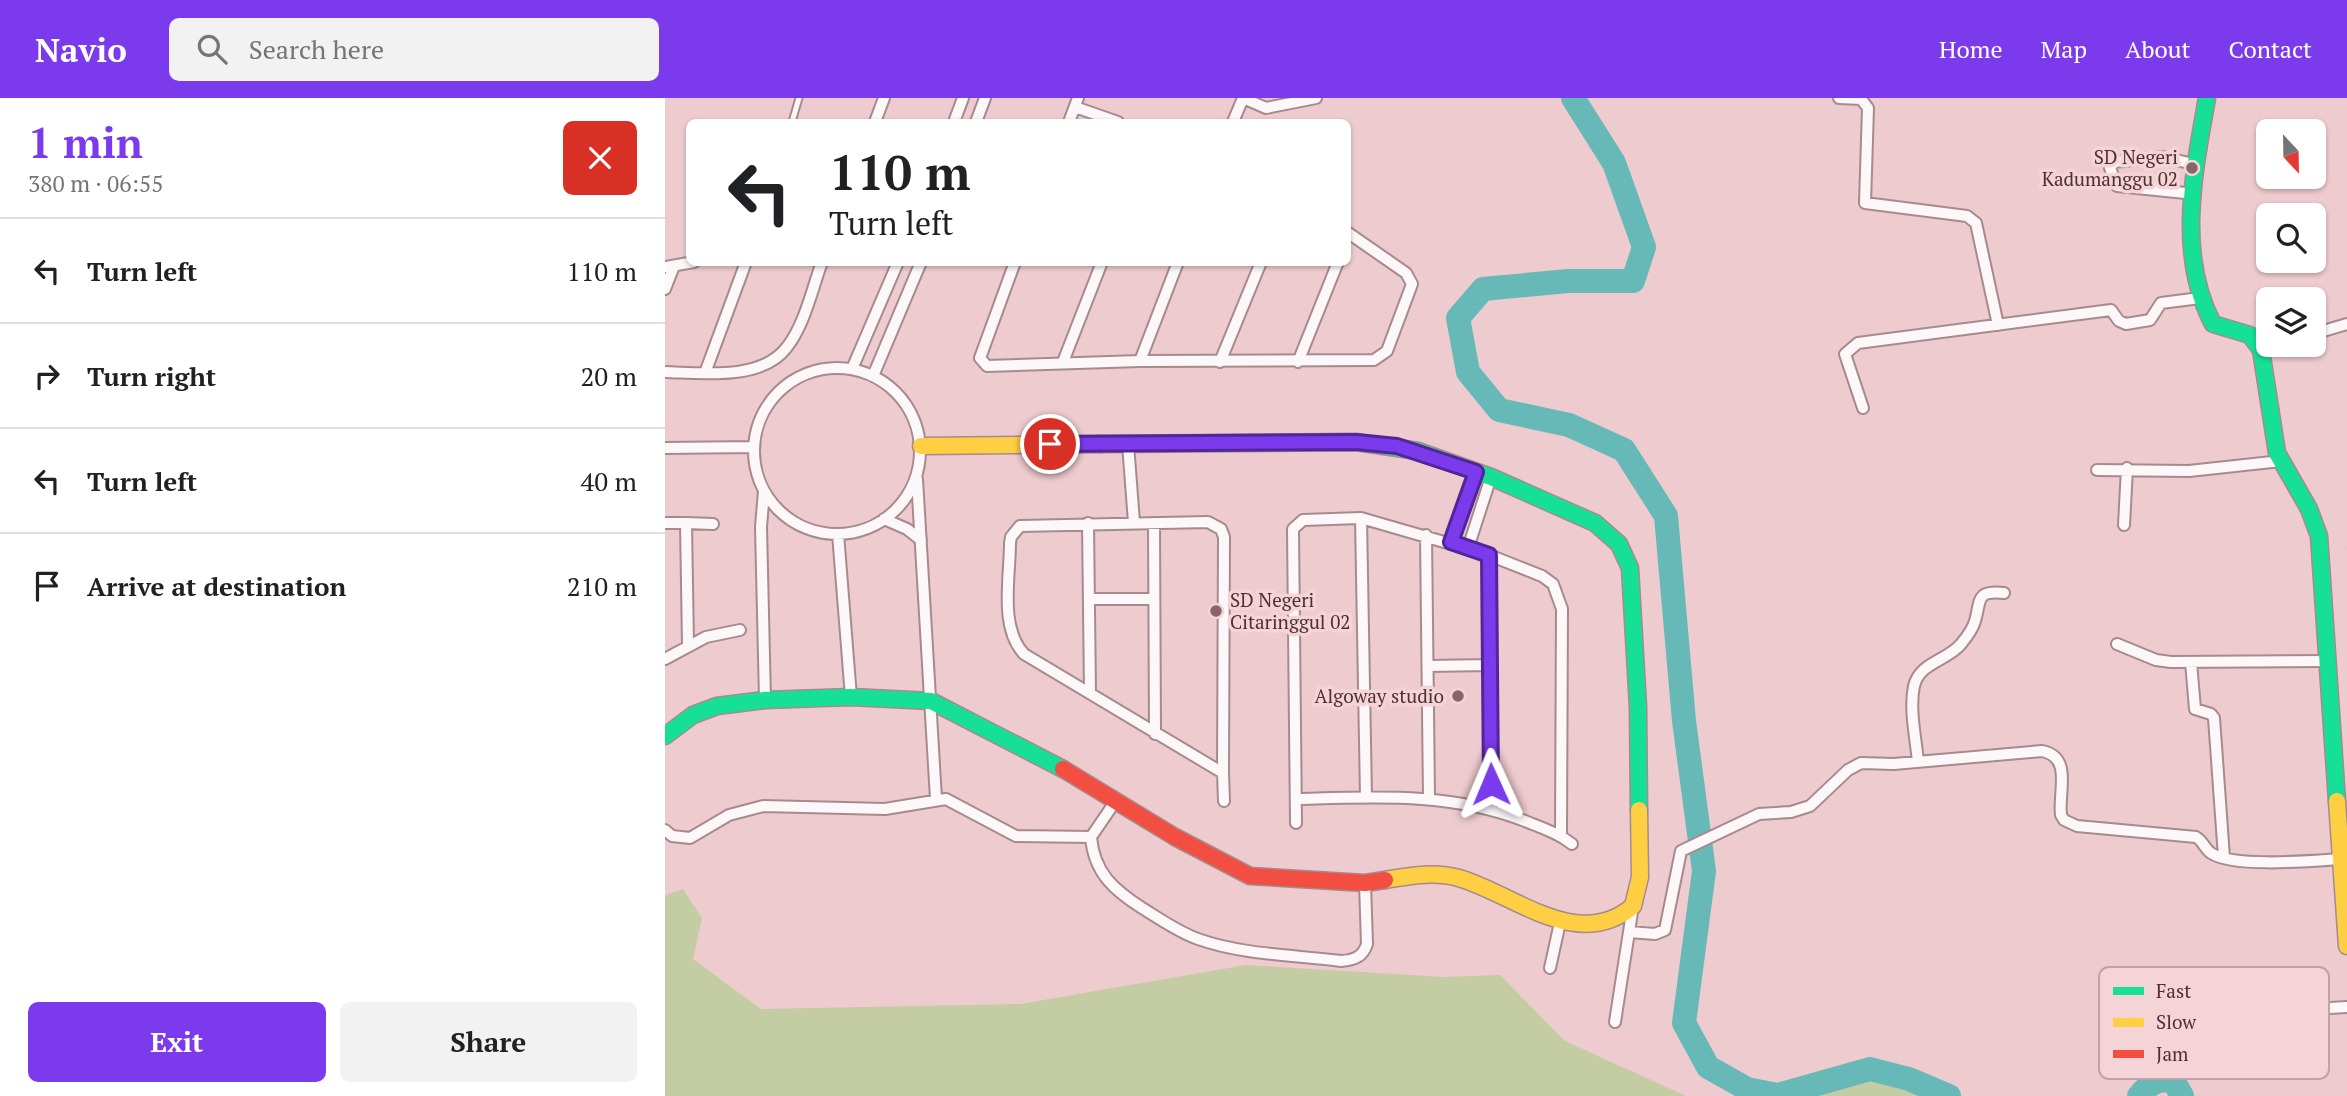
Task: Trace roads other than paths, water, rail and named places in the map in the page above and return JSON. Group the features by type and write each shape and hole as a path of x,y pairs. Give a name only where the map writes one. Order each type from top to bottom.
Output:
{"street":[{"path":"876,119 884,98"},
{"path":"955,119 963,98"},
{"path":"977,119 985,98"},
{"path":"1234,119 1243,98 1266,107 1316,98"},
{"path":"1839,98 1866,102 1865,203 1967,216 1976,223 1998,324"},
{"path":"2207,98 2195,194 2193,249 2200,298 2213,324 2250,335 2256,343"},
{"path":"1076,103 1111,119"},
{"path":"2195,194 2117,186 2109,168 2114,162 2163,157 2198,165"},
{"path":"1013,266 982,361 992,367 1063,362 1374,360 1387,351 1411,290 1410,278 1351,236"},
{"path":"665,289 670,266"},
{"path":"705,373 745,266"},
{"path":"665,372 705,373 757,368 779,356 794,336 821,266"},
{"path":"852,369 896,266"},
{"path":"873,376 919,266"},
{"path":"1063,362 1101,266"},
{"path":"1140,361 1176,266"},
{"path":"1220,362 1259,266"},
{"path":"1298,362 1336,266"},
{"path":"1863,408 1845,354 1851,346 2111,310 2119,321 2137,323 2150,320 2161,303 2200,298"},
{"path":"2326,330 2347,324"},
{"path":"2262,357 2275,444 2281,461 2309,509 2319,536 2347,946"},
{"path":"917,476 908,495 884,519 859,532 838,534 809,530 782,514 764,491 756,469 754,447 764,413 786,386 817,371 852,369 873,376 897,393 914,417 921,446 917,476 936,799"},
{"path":"1128,444 1134,522"},
{"path":"921,446 1379,444 1417,451 1483,474 1595,523 1619,544 1630,568 1638,707 1640,877 1615,1021"},
{"path":"665,448 754,447"},
{"path":"2097,470 2127,468 2189,471 2281,461"},
{"path":"2123,525 2127,468"},
{"path":"1451,542 1483,474"},
{"path":"1468,548 1483,474"},
{"path":"764,491 761,527 765,700"},
{"path":"1361,518 1366,797"},
{"path":"1296,823 1293,529 1303,520 1361,518 1489,555 1542,576 1559,594 1562,609 1561,835"},
{"path":"884,519 907,529 921,540"},
{"path":"1223,773 1024,654 1009,630 1010,543 1015,531 1028,524 1134,522 1208,522 1220,529 1224,537 1224,801"},
{"path":"665,523 713,524"},
{"path":"686,523 688,645"},
{"path":"1088,523 1090,693"},
{"path":"1154,523 1155,734"},
{"path":"838,534 851,697"},
{"path":"1426,535 1429,797"},
{"path":"1489,555 1492,808"},
{"path":"1918,762 1914,701 1919,677 1930,664 1951,654 1962,644 1975,622 1978,600 1982,596 2004,593"},
{"path":"1089,599 1154,599"},
{"path":"665,659 688,645 740,630"},
{"path":"2117,644 2156,660 2326,661"},
{"path":"2191,662 2195,709 2211,714 2214,718 2224,857"},
{"path":"1428,666 1490,665"},
{"path":"665,736 680,722 706,709 765,700 851,697 931,701 1039,754 1115,802 1250,876 1365,883 1425,874 1458,878 1576,924 1601,923 1624,914 1633,906"},
{"path":"1629,932 1655,934 1665,930 1681,851 1759,814 1791,812 1809,806 1848,770 1861,762 1918,762 2042,751 2052,753 2057,757 2062,771 2060,805 2064,820 2077,826 2196,837 2212,854 2224,857 2286,862 2339,859"},
{"path":"1297,799 1429,797 1492,808 1561,835 1572,845"},
{"path":"665,830 673,836 690,838 729,816 763,806 885,809 936,799 952,801 997,829 1016,836 1091,837"},
{"path":"1115,802 1091,837 1099,868 1117,892 1176,929 1217,945 1341,961 1356,958 1365,951 1367,944 1365,883"},
{"path":"1550,968 1561,918"},
{"path":"2329,1008 2347,1007"}],"lane":[{"path":"793,119 799,98"}],"waterway":[{"path":"1573,98 1614,163 1644,247 1633,281 1568,281 1483,289 1458,318 1468,372 1499,410 1569,425 1624,450 1666,516 1684,721 1704,871 1684,1023 1708,1067 1747,1089 1778,1095 1870,1069 1909,1079 1949,1096"},
{"path":"2139,1096 2154,1083 2173,1080 2182,1096"}],"place":[{"name":"SD Negeri Kadumanggu 02","path":"2192,168"},
{"name":"SD Negeri Citaringgul 02","path":"1216,611"},
{"name":"Algoway studio","path":"1458,696"}]}
